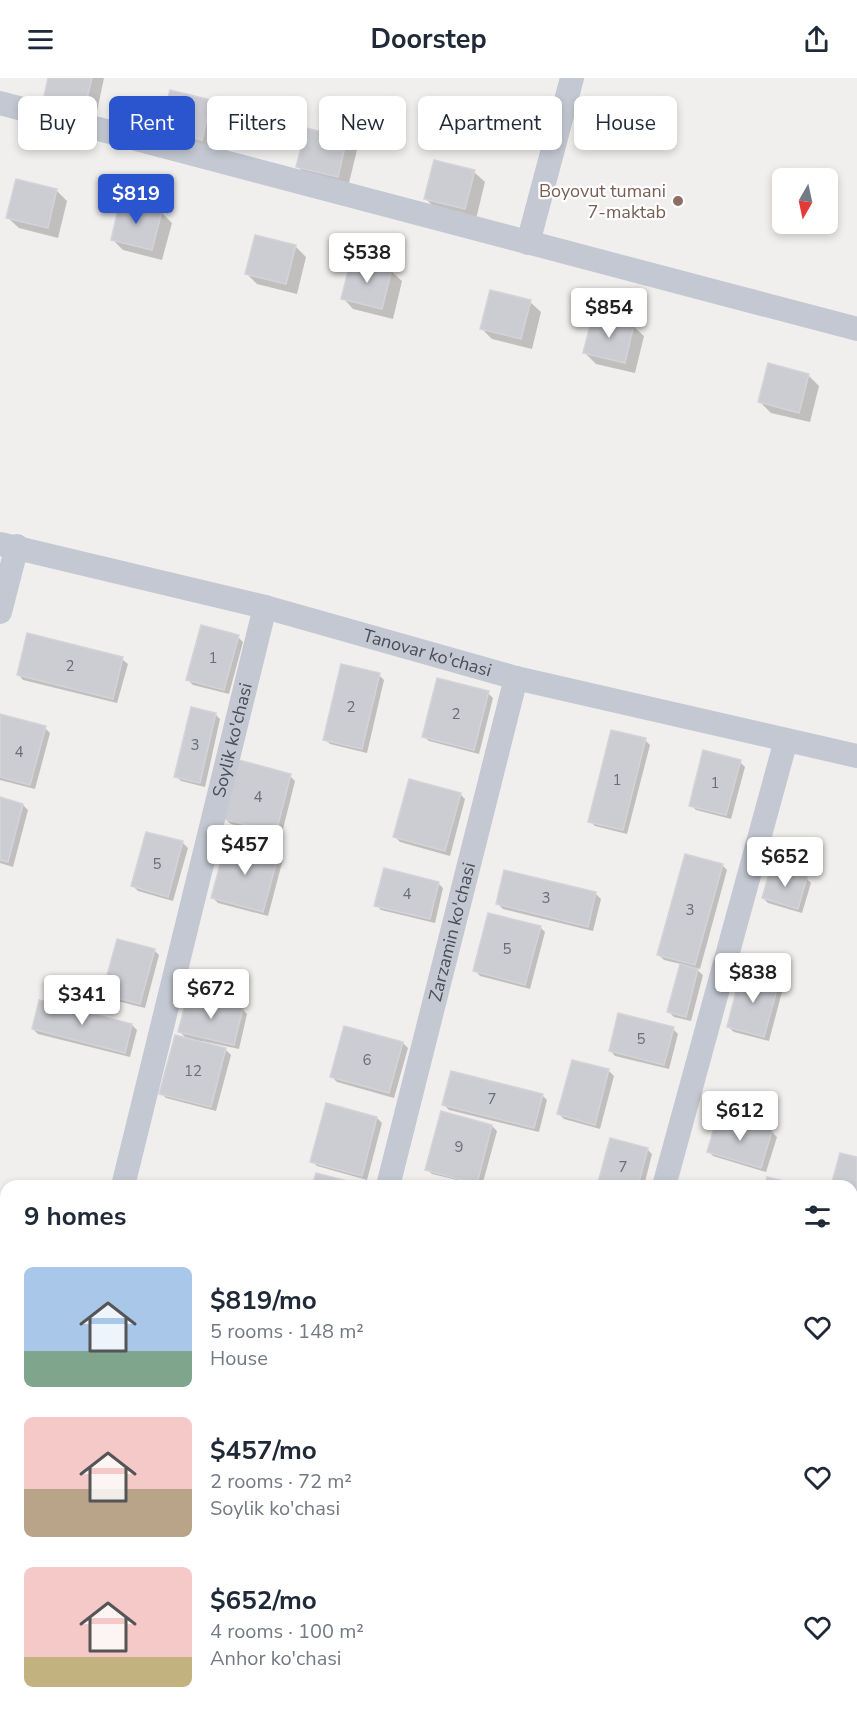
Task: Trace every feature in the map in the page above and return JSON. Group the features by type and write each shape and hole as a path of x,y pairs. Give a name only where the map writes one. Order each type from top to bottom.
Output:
{"street":[{"path":"528,243 572,78"},
{"path":"0,103 857,329"},
{"path":"0,612 9,545"},
{"name":"Tanovar ko'chasi","path":"9,545 265,607 516,678 857,756"},
{"name":"Soylik ko'chasi","path":"124,1180 265,607"},
{"name":"Zarzamin ko'chasi","path":"390,1180 516,678"},
{"path":"666,1180 786,740"}],"building":[{"path":"48,78 92,78 88,96 44,96"},
{"path":"170,90 195,96 168,96"},
{"path":"195,96 207,99 207,118 202,140 195,138"},
{"path":"307,128 319,131 319,150 344,150 338,177 296,167 300,150 307,150"},
{"path":"434,160 475,170 465,209 424,199"},
{"path":"16,179 57,189 48,228 6,218"},
{"path":"120,201 162,211 152,250 111,240"},
{"path":"255,235 296,245 286,284 245,274"},
{"path":"351,260 392,269 382,309 341,299"},
{"path":"490,290 531,300 521,339 480,329"},
{"path":"593,314 634,324 625,363 583,353"},
{"path":"768,363 809,374 799,413 758,402"},
{"path":"201,625 239,635 224,690 186,680"},
{"path":"27,633 123,657 113,699 17,675"},
{"path":"341,664 380,673 362,749 323,740"},
{"path":"437,678 489,691 474,750 422,737"},
{"path":"191,707 216,713 200,783 174,777"},
{"path":"0,714 46,726 30,785 0,777"},
{"path":"611,730 646,738 623,830 588,822"},
{"path":"703,750 741,760 726,815 689,806"},
{"path":"239,760 291,774 276,833 224,819"},
{"path":"409,779 461,793 445,851 393,837"},
{"path":"0,797 23,804 8,862 0,860"},
{"path":"146,832 183,841 168,897 131,886"},
{"path":"227,839 279,853 263,912 211,898"},
{"path":"685,854 723,864 695,965 657,955"},
{"path":"771,867 807,877 798,909 762,898"},
{"path":"384,868 439,882 430,919 374,906"},
{"path":"504,870 596,892 588,927 496,904"},
{"path":"488,913 541,926 525,985 473,971"},
{"path":"117,939 155,949 140,1004 102,994"},
{"path":"680,964 698,969 686,1017 667,1012"},
{"path":"741,972 779,982 764,1037 727,1027"},
{"path":"188,994 243,1008 234,1045 178,1032"},
{"path":"39,1000 132,1024 125,1053 32,1029"},
{"path":"618,1013 674,1027 664,1065 609,1051"},
{"path":"344,1026 403,1042 389,1093 330,1077"},
{"path":"175,1035 226,1048 211,1107 159,1094"},
{"path":"572,1060 609,1069 595,1125 557,1114"},
{"path":"451,1071 543,1094 534,1128 442,1105"},
{"path":"326,1103 377,1117 362,1176 310,1162"},
{"path":"441,1111 492,1125 478,1180 462,1180 425,1170"},
{"path":"718,1115 772,1131 761,1168 707,1152"},
{"path":"610,1138 648,1148 640,1180 599,1180"},
{"path":"840,1153 857,1157 857,1180 833,1180"},
{"path":"316,1173 343,1180 314,1180"}],"place":[{"name":"Boyovut tumani 7-maktab","path":"678,201"}]}
